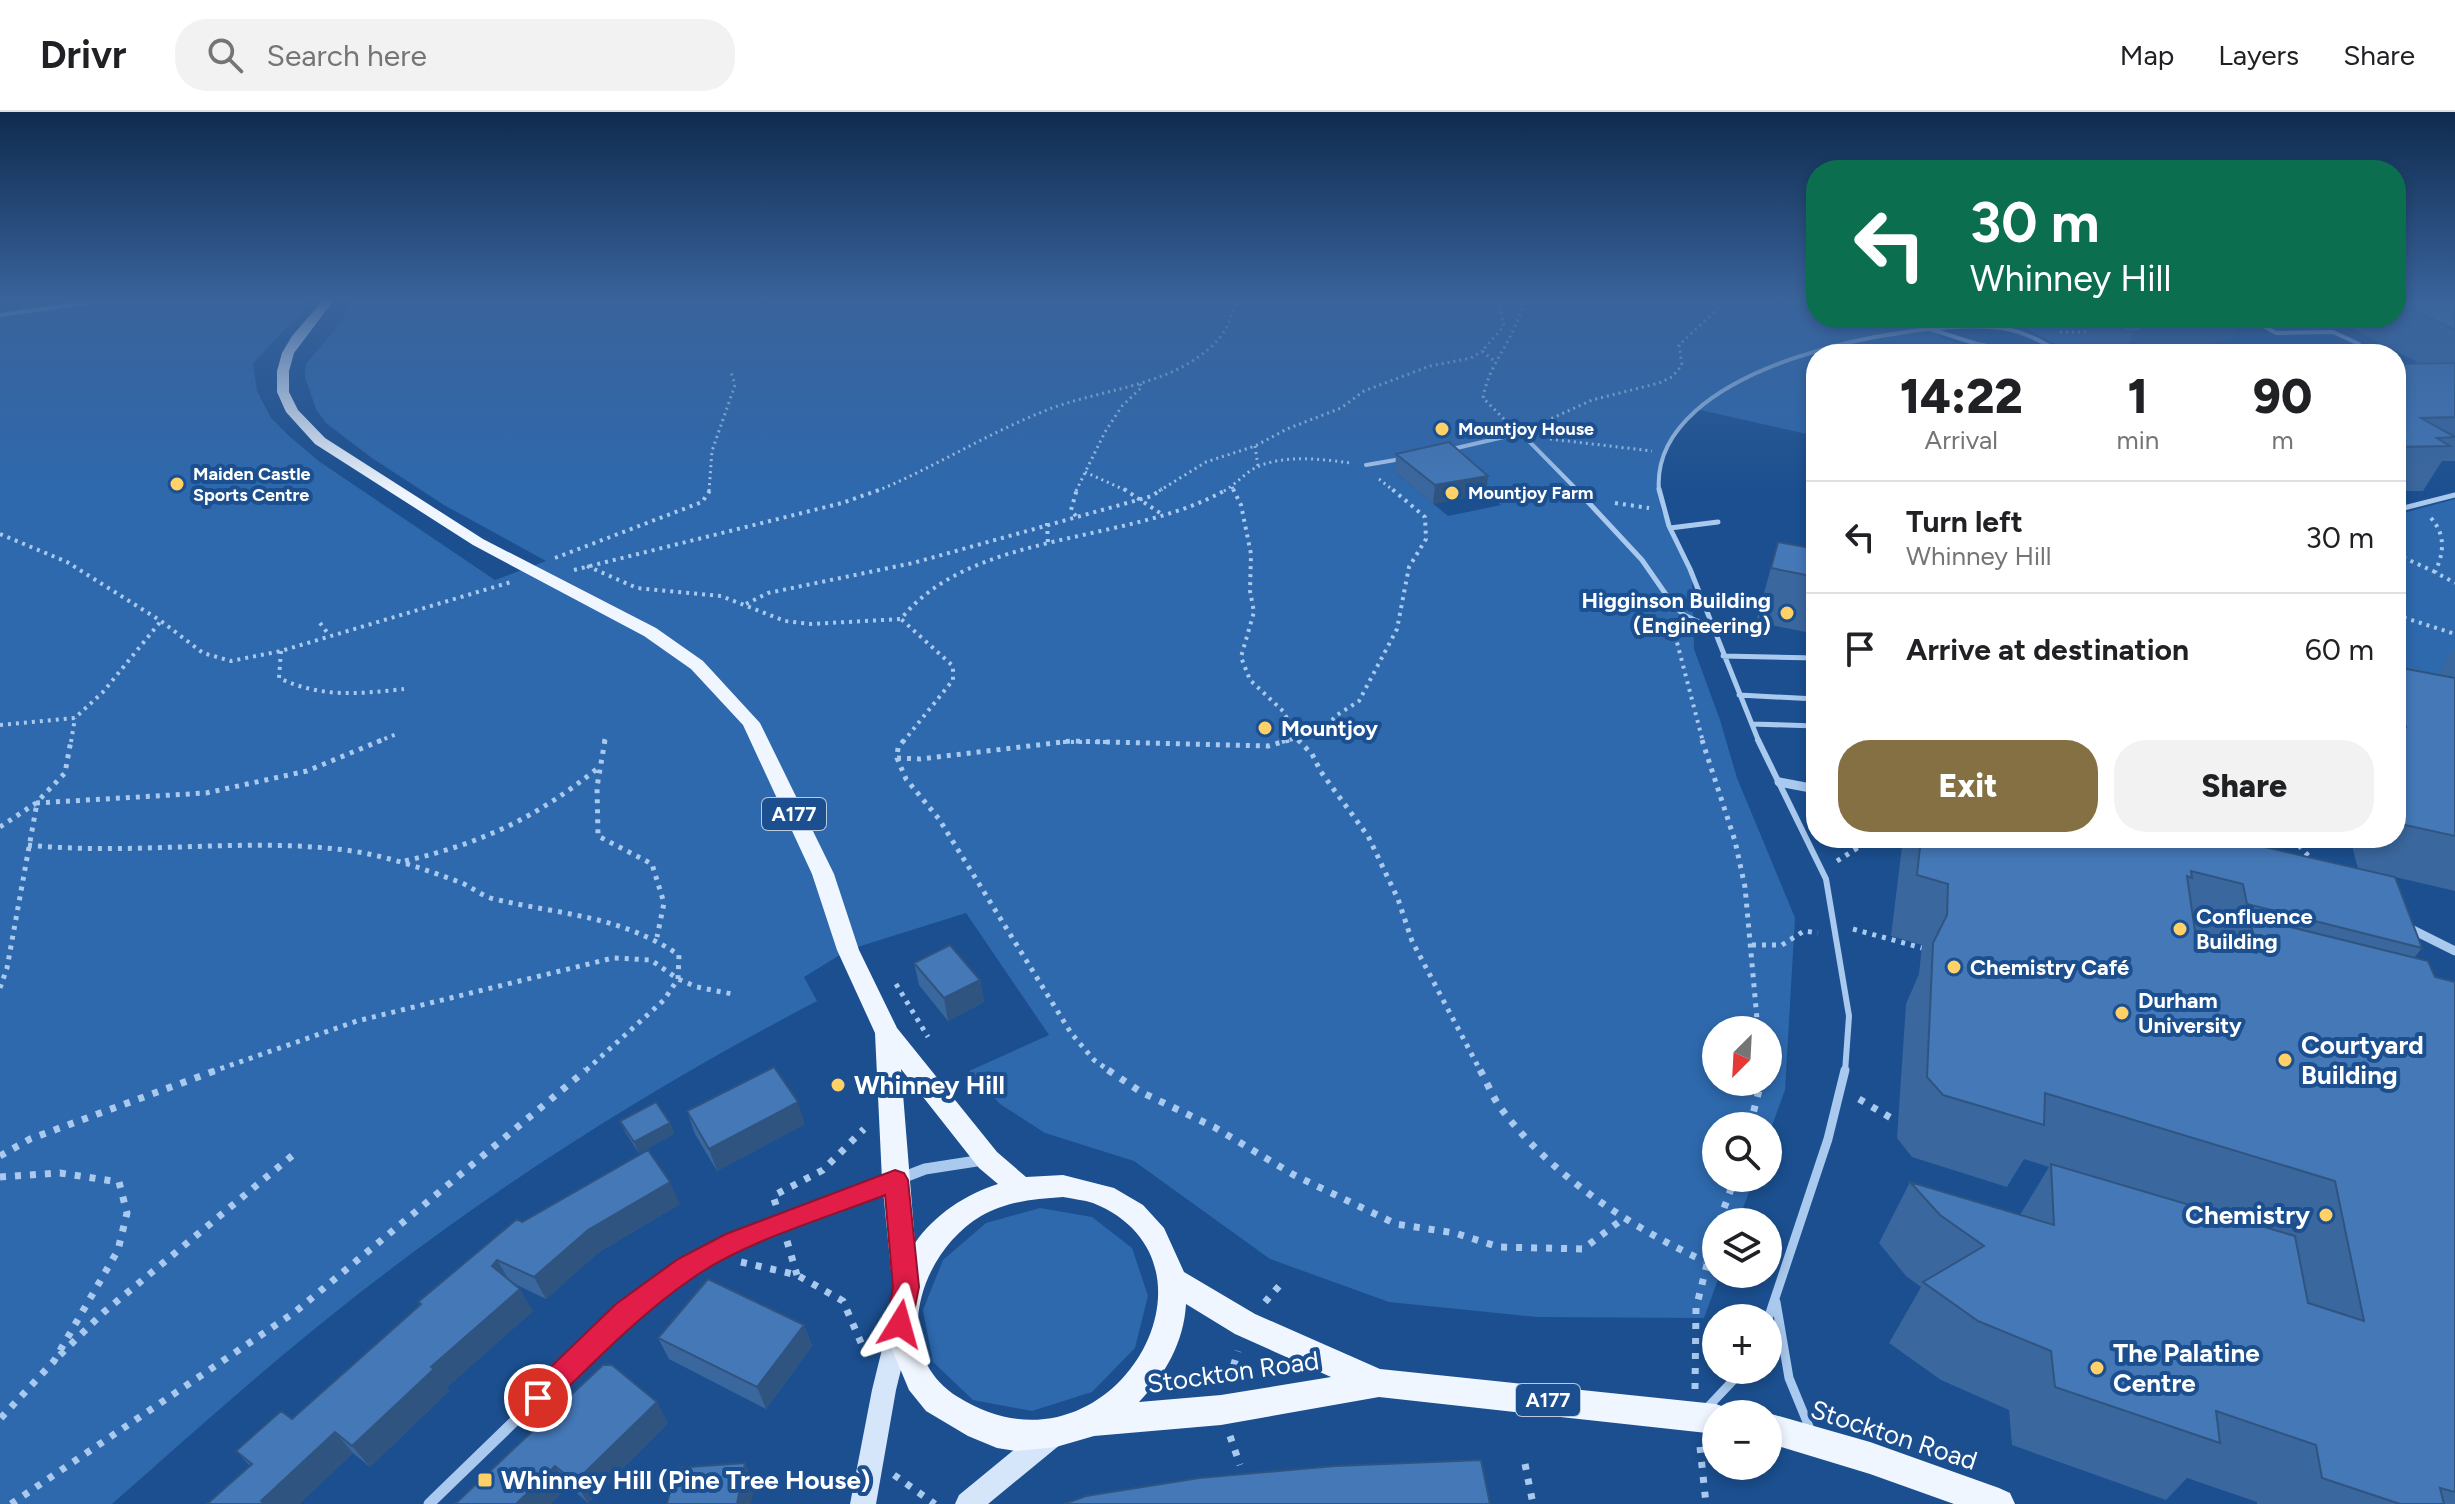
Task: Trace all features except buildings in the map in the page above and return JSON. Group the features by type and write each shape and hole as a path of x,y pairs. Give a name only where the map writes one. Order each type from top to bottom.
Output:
{"main road":[{"name":"A177","path":"285,365 283,392 292,412 320,441 493,551 650,632 697,665 751,723 823,874 848,950 887,1033 988,1160 1021,1188"},
{"name":"A177","path":"887,1033 895,1180 906,1287"},
{"path":"1063,1186 1103,1195 1137,1215 1162,1244 1174,1281 1173,1318 1159,1356 1132,1390 1094,1421 1016,1437 975,1425 935,1401 910,1365 900,1324 906,1287 923,1252 950,1223 984,1201 1021,1188 1063,1186"},
{"name":"Stockton Road","path":"1174,1281 1245,1324 1379,1383"},
{"name":"Stockton Road","path":"1094,1421 1221,1410 1379,1383 1702,1416"},
{"name":"Stockton Road","path":"1782,1432 1999,1504"}],"street":[{"path":"1779,782 1806,787"},
{"path":"2393,922 2455,951"},
{"path":"429,1504 626,1313 687,1267 735,1242 925,1169 988,1160"},
{"path":"863,1504 900,1324"},
{"path":"968,1504 1060,1429"}],"lane":[{"path":"1771,365 1723,388 1696,409 1683,422 1665,453 1658,477 1661,510 1739,695 1806,835"},
{"path":"1445,450 1523,435 1642,560 1674,606 1684,615 1712,628"},
{"path":"1366,465 1405,458"},
{"path":"2406,506 2455,495"},
{"path":"1670,528 1718,522"},
{"path":"1723,656 1806,658"},
{"path":"1739,695 1806,698"},
{"path":"1752,724 1806,726"},
{"path":"1813,848 1824,870 1834,924 1849,1017 1847,1051 1822,1154 1776,1302 1789,1378 1814,1440"},
{"path":"1719,1400 1732,1384"}],"path":[{"path":"567,572 866,496 1023,419 1073,399 1139,382 1182,365"},
{"path":"746,604 768,593 913,563 1140,499 1161,491 1206,462 1255,446 1341,408 1364,391 1435,365"},
{"path":"1491,365 1485,377 1483,398 1523,435 1665,453"},
{"path":"1523,435 1574,407 1672,377 1682,365"},
{"path":"547,561 702,502 711,489 712,451 735,385 731,372"},
{"path":"1077,517 1071,510 1085,472 1119,409 1142,387 1139,382"},
{"path":"1255,446 1258,466"},
{"path":"897,758 920,759 1071,741 1268,746 1294,736 1321,731 1337,715 1359,701 1397,629 1409,567 1426,539 1425,517 1366,465 1310,459 1258,466 1241,476 1232,487 1163,515 1048,544 963,573 911,601 901,619"},
{"path":"1085,472 1140,499 1163,515"},
{"path":"1232,487 1241,505 1251,554 1250,591 1254,612 1241,657 1250,680 1283,711 1294,736 1312,754 1321,772 1368,836 1398,899 1412,941 1500,1107 1569,1181 1624,1218 1702,1260"},
{"path":"2416,503 2438,524 2442,558 2435,572"},
{"path":"1590,504 1621,504 1661,510"},
{"path":"1047,523 1048,544"},
{"path":"0,534 67,562 161,621 203,653 231,661 281,651 512,583 480,563 493,551"},
{"path":"2406,559 2455,583"},
{"path":"587,566 637,588 721,596 746,604 758,613 811,624 901,619 953,666 953,680 898,748 897,758 906,779 939,819 1071,1033 1094,1060 1141,1092 1214,1127 1294,1175 1396,1224 1455,1233 1499,1247 1583,1249 1624,1218"},
{"path":"1674,606 1672,630 1676,646 1735,841 1745,887 1757,1016"},
{"path":"2406,618 2455,634"},
{"path":"0,827 36,803 65,773 75,718 103,692 161,621"},
{"path":"320,623 329,635"},
{"path":"281,651 279,678 319,695 404,689"},
{"path":"0,725 75,718"},
{"path":"36,803 206,793 307,771 399,733"},
{"path":"605,738 600,767 598,836 652,864 664,903 657,937"},
{"path":"404,861 460,849 525,823 600,767"},
{"path":"0,988 7,968 36,803"},
{"path":"11,1504 295,1312 630,1033 664,1000 678,979 679,955 657,937 627,924 587,914 487,898 471,886 404,861 341,850 253,846 151,852 76,852 28,845"},
{"path":"1824,870 1857,848"},
{"path":"2304,848 2317,866"},
{"path":"1834,924 1922,948"},
{"path":"1752,945 1782,945 1804,931 1834,936"},
{"path":"0,1156 30,1139 132,1099 357,1021 613,958 651,960 678,979 697,987 732,994"},
{"path":"1858,1098 1891,1118"},
{"path":"0,1419 104,1312 293,1155"},
{"path":"0,1177 33,1172 85,1172 119,1182 127,1213 118,1250 54,1361"},
{"path":"687,1267 740,1262 797,1275 843,1301 870,1361"},
{"path":"1702,1274 1691,1345 1703,1400"},
{"path":"1240,1465 1221,1410 1245,1324 1280,1285"},
{"path":"873,1460 935,1504"},
{"path":"1525,1464 1533,1504"},
{"path":"1705,1503 1706,1480"}],"shaded area":[{"path":"0,365 253,365 257,391 271,418 290,437 320,462 495,580 546,561 444,505 372,458 326,423 316,409 305,377 306,365 1806,365 1806,434 1696,409 1668,446 1658,477 1661,510 1692,575 1694,649 1737,778 1795,918 1785,1090 1777,1112 1702,1112 1702,1192 1749,1192 1743,1208 1702,1208 1702,1288 1715,1288 1709,1304 1702,1304 1702,1318 1537,1317 1389,1302 1270,1259 1134,1161 1045,1133 1000,1104 969,1071 1049,1035 966,913 848,950 804,977 817,1001 638,1101 523,1175 411,1254 325,1320 112,1504 0,1504","holes":["1396,473 1486,494 1501,505 1448,516"]},
{"path":"2455,499 2455,693 2406,686 2406,512"},
{"path":"1040,1208 1092,1217 1132,1248 1148,1296 1135,1348 1092,1392 1032,1411 973,1400 933,1362 923,1310 943,1260 986,1223"}],"place":[{"name":"Mountjoy House","path":"1442,429"},
{"name":"Maiden Castle Sports Centre","path":"177,484"},
{"name":"Mountjoy Farm","path":"1452,493"},
{"name":"Higginson Building (Engineering)","path":"1787,613"},
{"name":"Mountjoy","path":"1265,728"},
{"name":"Confluence Building","path":"2180,929"},
{"name":"Chemistry Café","path":"1954,967"},
{"name":"Durham University","path":"2122,1013"},
{"name":"Courtyard Building","path":"2285,1060"},
{"name":"Whinney Hill","path":"838,1085"},
{"name":"Chemistry","path":"2326,1215"},
{"name":"The Palatine Centre","path":"2097,1368"},
{"name":"Whinney Hill (Pine Tree House)","path":"485,1480"}],"route":[{"path":"538,1398 626,1313 687,1267 735,1242 895,1180 906,1287 900,1324"}]}
